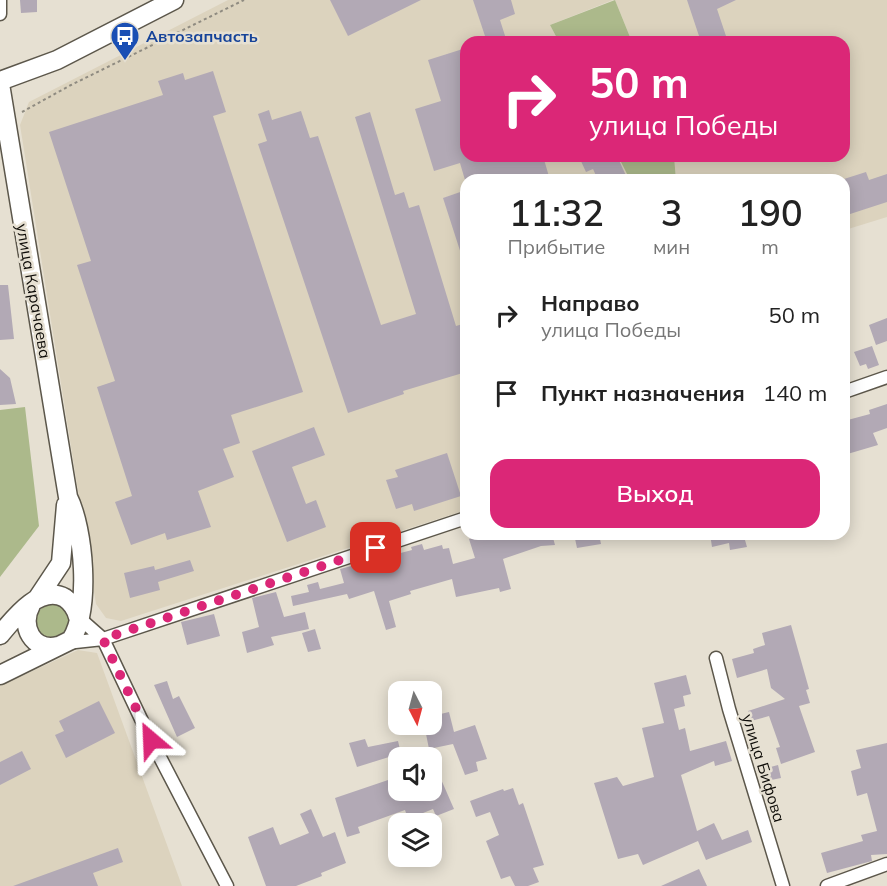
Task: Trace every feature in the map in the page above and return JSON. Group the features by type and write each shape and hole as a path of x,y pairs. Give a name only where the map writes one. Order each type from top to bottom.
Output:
{"street":[{"path":"0,0 0,14"},
{"path":"0,83 57,60 174,0"},
{"name":"улица Карачаева","path":"0,83 68,497"},
{"path":"850,390 887,378"},
{"path":"68,497 61,563 34,602 25,621 30,637 44,646 103,639 460,520"},
{"path":"0,675 62,645 77,631 78,617 83,602 83,586 75,510 68,497"},
{"path":"0,635 16,616 34,602 52,594 71,602 78,617 103,639 151,740 227,886"},
{"name":"улица Бифова","path":"716,658 729,709 783,886"},
{"path":"827,886 887,864"}],"path":[{"path":"5,122 71,85 244,0"}],"shaded area":[{"name":"Автозапчасть","path":"228,0 613,0 550,25 556,36 460,36 460,162 621,162 627,174 460,174 460,512 121,621 106,618 96,604 20,125 29,102"},
{"path":"615,0 887,0 887,217 850,228 850,174 676,174 674,162 850,162 850,36 630,36"},
{"path":"78,650 97,653 182,886 0,886 0,686"}],"green space":[{"path":"615,0 630,36 556,36 550,25"},
{"path":"621,162 674,162 676,174 627,174"},
{"path":"25,407 39,526 0,577 0,410"},
{"path":"53,604 65,609 70,621 65,633 53,638 41,633 36,621 41,609"}],"building":[{"path":"20,0 37,0 37,12 21,13"},
{"path":"330,0 421,0 348,36"},
{"path":"473,0 511,0 515,14 500,20 505,36 485,36"},
{"path":"687,0 736,0 717,9 726,36 699,36"},
{"path":"460,50 460,162 545,162 548,174 463,174 460,163 434,171 415,109 441,101 428,60"},
{"path":"213,71 226,112 213,116 303,392 231,415 240,443 223,449 234,477 198,491 211,527 167,540 165,533 131,545 115,502 132,496 97,387 115,381 77,265 91,261 49,132 163,95 158,81 183,73 185,80"},
{"path":"269,110 272,120 301,111 310,138 318,136 381,325 416,314 355,117 370,112 395,195 404,192 409,208 419,205 456,326 460,325 460,374 403,391 404,394 348,413 258,144 267,141 258,114"},
{"path":"581,162 620,162 625,174 595,174 593,169 586,172"},
{"path":"866,172 869,180 887,174 887,202 850,214 850,177"},
{"path":"460,192 460,251 443,198"},
{"path":"0,285 8,285 14,339 0,340"},
{"path":"887,318 887,341 876,345 869,325"},
{"path":"872,346 879,365 868,369 866,364 860,366 854,352"},
{"path":"0,369 10,378 16,404 0,405"},
{"path":"887,404 887,428 873,433 878,445 850,453 850,419 870,414 869,410"},
{"path":"314,427 325,455 292,467 306,504 316,500 326,527 287,542 252,451"},
{"path":"447,453 460,496 414,511 412,504 396,509 386,480 398,477 395,470"},
{"path":"469,540 554,540 555,545 541,546 503,559 511,589 500,592 499,588 456,597 452,579 410,591 411,594 389,601 396,627 386,630 374,591 349,599 347,594 293,606 291,596 309,592 307,585 318,582 320,589 344,583 340,569 412,550 411,547 422,544 424,550 442,545 443,549 449,548 453,564 475,558"},
{"path":"575,540 600,540 601,544 577,548"},
{"path":"711,540 745,540 747,547 730,550 729,543 712,547"},
{"path":"190,560 194,571 158,582 160,590 130,598 124,573 154,566 155,570"},
{"path":"276,592 284,617 305,612 309,629 271,637 274,645 247,653 242,632 259,627 252,598"},
{"path":"214,614 220,636 187,645 181,622"},
{"path":"791,625 809,689 806,690 810,703 799,706 815,752 781,764 776,748 780,747 769,716 751,721 748,711 785,699 771,688 767,669 737,678 732,659 754,653 753,649 765,645 762,633"},
{"path":"315,629 321,649 308,652 302,633"},
{"path":"686,675 691,694 683,696 685,706 674,709 679,730 685,728 690,751 726,741 732,761 715,766 714,761 681,775 697,831 714,823 722,840 748,830 752,842 706,860 698,841 643,865 638,854 618,859 594,783 617,777 623,786 654,777 642,728 664,723 654,683"},
{"path":"167,681 173,699 179,696 195,728 177,737 154,685"},
{"path":"99,701 115,733 66,758 55,735 64,731 59,721"},
{"path":"449,712 454,732 475,725 487,759 476,762 478,771 465,775 453,744 429,747 426,735 442,735 442,714"},
{"path":"365,739 368,747 398,741 399,747 388,747 388,757 357,767 349,743"},
{"path":"887,743 887,854 871,855 872,861 827,873 821,853 863,841 861,835 877,831 867,793 857,796 851,771 861,768 856,750"},
{"path":"22,751 31,769 0,785 0,762"},
{"path":"778,765 781,778 766,781 763,769"},
{"path":"388,780 388,801 442,801 442,782 454,809 442,814 435,813 433,809 423,813 406,813 405,810 388,813 388,816 358,827 360,833 347,837 335,798"},
{"path":"513,788 519,805 523,803 544,865 533,868 539,882 528,886 515,886 510,876 501,879 486,841 499,835 490,812 476,817 470,801 503,789 504,791"},
{"path":"311,809 323,837 335,832 346,863 296,886 266,886 248,837 273,827 280,845 309,833 300,814"},
{"path":"118,848 123,862 93,873 98,886 13,886"},
{"path":"699,869 707,886 661,886"}],"place":[{"name":"Автозапчасть","path":"125,62"}],"route":[{"path":"151,740 103,639 376,548"}]}
